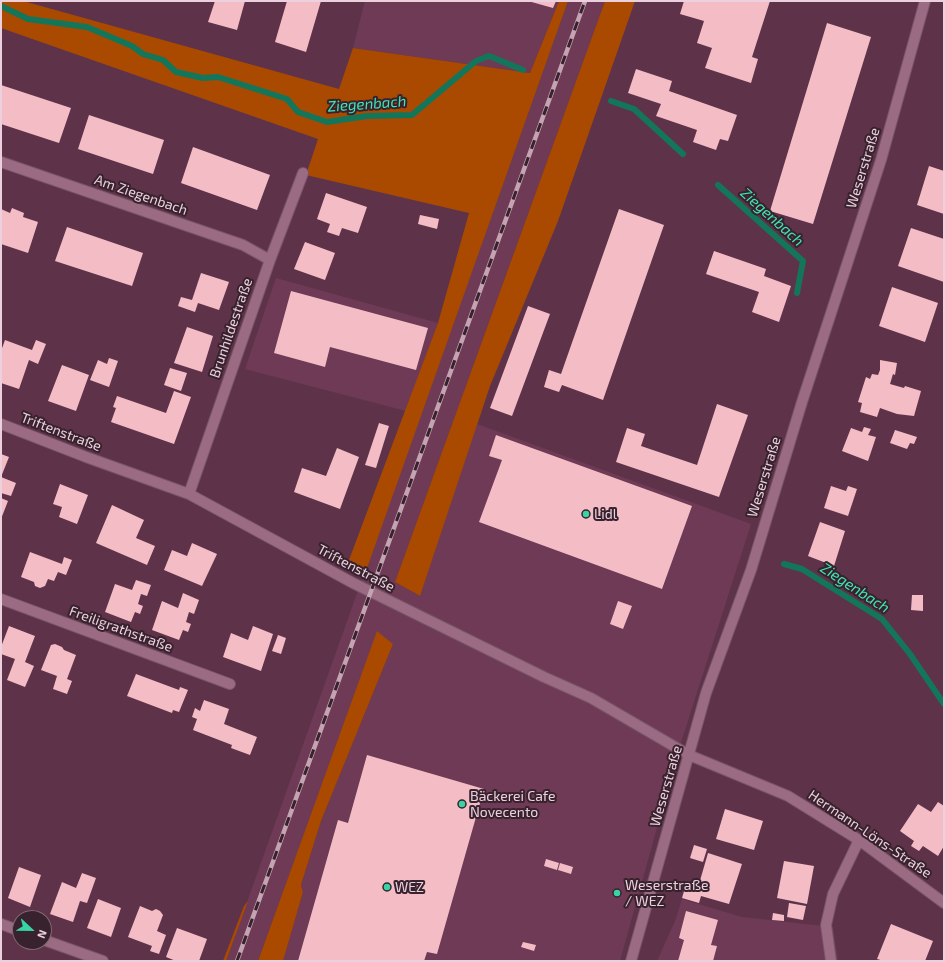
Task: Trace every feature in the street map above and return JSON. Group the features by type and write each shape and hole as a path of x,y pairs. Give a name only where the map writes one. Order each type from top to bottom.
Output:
{"street":[{"name":"Weserstraße","path":"632,961 706,693 751,570 802,402 881,160 925,1"},
{"name":"Am Ziegenbach","path":"1,162 243,245 270,260"},
{"name":"Brunhildestraße","path":"189,494 270,260 303,173"},
{"name":"Triftenstraße","path":"1,424 86,458 189,494 353,583 536,674 591,698 689,755"},
{"name":"Freiligrathstraße","path":"1,600 230,684"},
{"name":"Hermann-Löns-Straße","path":"689,755 788,796 859,840 944,903"},
{"path":"831,961 826,925 833,894 859,840"},
{"path":"1,924 12,928"},
{"path":"52,943 103,961"}],"shaded area":[{"path":"1,1 23,1 339,89 353,48 530,73 559,1 568,1 366,571 349,560 438,323 469,213 306,175 318,139 1,28"},
{"path":"365,1 559,1 530,73 353,48"},
{"path":"568,1 605,1 395,582 420,596 477,424 751,524 678,752 620,961 283,961 303,892 301,885 321,821 393,644 377,632 258,961 226,961"},
{"path":"605,1 635,1 558,221 490,386 420,596 395,582"},
{"path":"276,278 438,323 406,411 245,369"},
{"path":"377,631 393,644 321,821 301,885 303,892 283,961 258,961"},
{"path":"682,899 742,917 833,927 838,961 657,961 675,921"},
{"path":"248,901 226,961 223,961 244,906"}],"building":[{"path":"215,1 245,1 237,30 208,22"},
{"path":"287,1 321,1 306,52 275,42"},
{"path":"528,1 556,1 553,8"},
{"path":"684,1 770,1 752,57 758,59 751,83 705,68 712,48 697,43 704,21 680,14"},
{"path":"827,23 871,37 813,224 770,211"},
{"path":"636,69 672,81 669,91 737,115 728,141 720,139 716,150 693,142 697,130 656,116 661,104 628,93"},
{"path":"1,85 71,108 59,143 1,124"},
{"path":"89,115 164,140 153,174 78,149"},
{"path":"193,147 270,175 257,210 181,183"},
{"path":"929,166 944,171 944,214 917,205"},
{"path":"326,193 367,207 358,233 342,228 339,236 327,232 330,224 317,219"},
{"path":"12,208 24,213 23,217 38,222 28,253 1,244 1,209 10,213"},
{"path":"619,209 664,225 603,400 562,385 559,392 544,387 549,370 561,374"},
{"path":"420,215 439,219 437,229 418,224"},
{"path":"67,227 143,253 132,286 55,261"},
{"path":"911,228 944,239 944,282 898,266"},
{"path":"305,242 335,253 325,280 294,269"},
{"path":"714,251 766,269 764,276 791,286 779,322 752,312 759,292 706,274"},
{"path":"201,273 229,282 219,310 198,303 195,312 178,306 181,297 192,300"},
{"path":"892,287 938,303 925,342 879,326"},
{"path":"291,291 428,328 416,370 330,347 325,367 274,353"},
{"path":"528,306 550,314 512,416 490,408"},
{"path":"187,327 213,336 202,372 174,363"},
{"path":"5,340 32,350 36,340 46,344 38,364 29,360 19,389 1,383 1,351"},
{"path":"109,358 118,361 109,387 90,380 98,360 107,364"},
{"path":"880,360 897,363 895,375 893,374 890,384 904,388 905,386 921,391 914,416 897,414 880,408 877,417 860,412 862,403 858,402 866,377 870,379 872,374 878,375 880,370"},
{"path":"62,365 89,375 76,411 48,401"},
{"path":"170,368 187,373 181,391 164,385"},
{"path":"174,391 191,397 174,444 111,422 116,408 113,407 117,396 166,413"},
{"path":"717,404 748,415 719,497 616,462 627,428 645,434 641,446 697,465"},
{"path":"379,423 389,426 376,468 365,465"},
{"path":"864,427 871,429 868,435 876,437 868,461 842,451 851,428 862,432"},
{"path":"895,430 917,437 914,444 910,443 907,449 890,443"},
{"name":"Lidl","path":"496,435 692,506 662,589 479,522 502,460 489,456"},
{"path":"337,448 359,457 340,509 294,492 302,468 326,476"},
{"path":"1,454 9,457 1,477"},
{"path":"1,477 16,483 11,496 1,493"},
{"path":"60,484 88,495 77,524 59,517 62,507 53,504"},
{"path":"831,486 846,491 848,486 857,489 848,516 824,508"},
{"path":"1,498 8,501 1,519"},
{"path":"112,505 144,520 136,538 155,546 147,565 96,543"},
{"path":"820,522 845,531 834,566 808,556"},
{"path":"192,543 217,554 202,586 164,570 172,550 187,556"},
{"path":"30,552 62,564 64,557 72,560 66,575 58,572 54,581 48,579 45,586 40,588 35,586 34,582 21,577"},
{"path":"136,580 151,585 147,596 141,594 138,604 143,606 140,614 135,612 131,622 105,612 115,584 132,590"},
{"path":"183,593 199,600 194,614 189,612 186,622 191,624 188,632 183,630 179,640 152,630 162,601 178,608"},
{"path":"912,595 923,595 923,611 911,610"},
{"path":"618,601 632,606 623,629 610,624"},
{"path":"9,626 35,636 25,662 34,666 25,687 7,680 15,659 1,654 1,647"},
{"path":"253,626 273,634 261,671 223,657 231,633 248,640"},
{"path":"278,635 286,638 281,654 272,651"},
{"path":"55,644 76,655 67,679 72,681 67,694 53,689 57,676 41,670 51,645"},
{"path":"136,674 179,690 180,687 188,690 179,712 173,710 172,713 127,696"},
{"path":"204,700 229,709 224,724 257,737 250,755 231,748 232,745 193,730 197,719 192,717 195,708 200,711"},
{"name":"WEZ","path":"367,755 484,789 437,954 427,952 424,961 298,961 338,820 348,823"},
{"path":"938,802 944,806 944,846 938,856 923,846 919,851 911,846 914,841 900,831 918,804 931,812"},
{"path":"725,809 763,821 754,850 716,839"},
{"path":"694,845 707,849 703,862 690,858"},
{"path":"708,853 742,864 729,904 701,896 699,903 682,898 687,881 699,884"},
{"path":"546,859 559,863 557,870 544,866"},
{"path":"784,861 814,866 807,904 777,898"},
{"path":"560,863 573,867 571,874 558,870"},
{"path":"19,867 41,875 30,907 8,898"},
{"path":"82,873 96,878 87,903 80,901 73,922 52,915 52,910 62,882 76,888"},
{"path":"98,899 121,908 111,937 87,928"},
{"path":"789,903 806,906 803,920 787,917"},
{"path":"140,906 152,911 156,909 163,915 157,931 166,935 159,954 150,951 152,946 128,937"},
{"path":"686,911 718,920 711,945 717,946 713,961 678,961 684,940 679,938"},
{"path":"773,913 784,915 784,921 772,920"},
{"path":"891,924 933,941 925,961 884,961 877,959"},
{"path":"177,928 207,939 199,961 176,961 166,957"},
{"path":"523,942 536,945 534,951 521,947"}],"waterway":[{"name":"Ziegenbach","path":"1,6 28,19 87,27 132,46 143,54 163,60 176,72 203,78 218,77 287,99 298,112 327,122 367,116 412,115 476,61 489,56 523,70"},
{"name":"Ziegenbach","path":"611,101 634,109 683,154"},
{"name":"Ziegenbach","path":"718,185 803,261 797,293"},
{"name":"Ziegenbach","path":"784,564 802,569 882,619 910,654 944,704"}],"railway":[{"path":"237,961 585,1"}],"place":[{"name":"Lidl","path":"586,514"},
{"name":"Bäckerei Cafe Novecento","path":"462,804"},
{"name":"WEZ","path":"387,887"},
{"name":"Weserstraße / WEZ","path":"617,893"}]}
